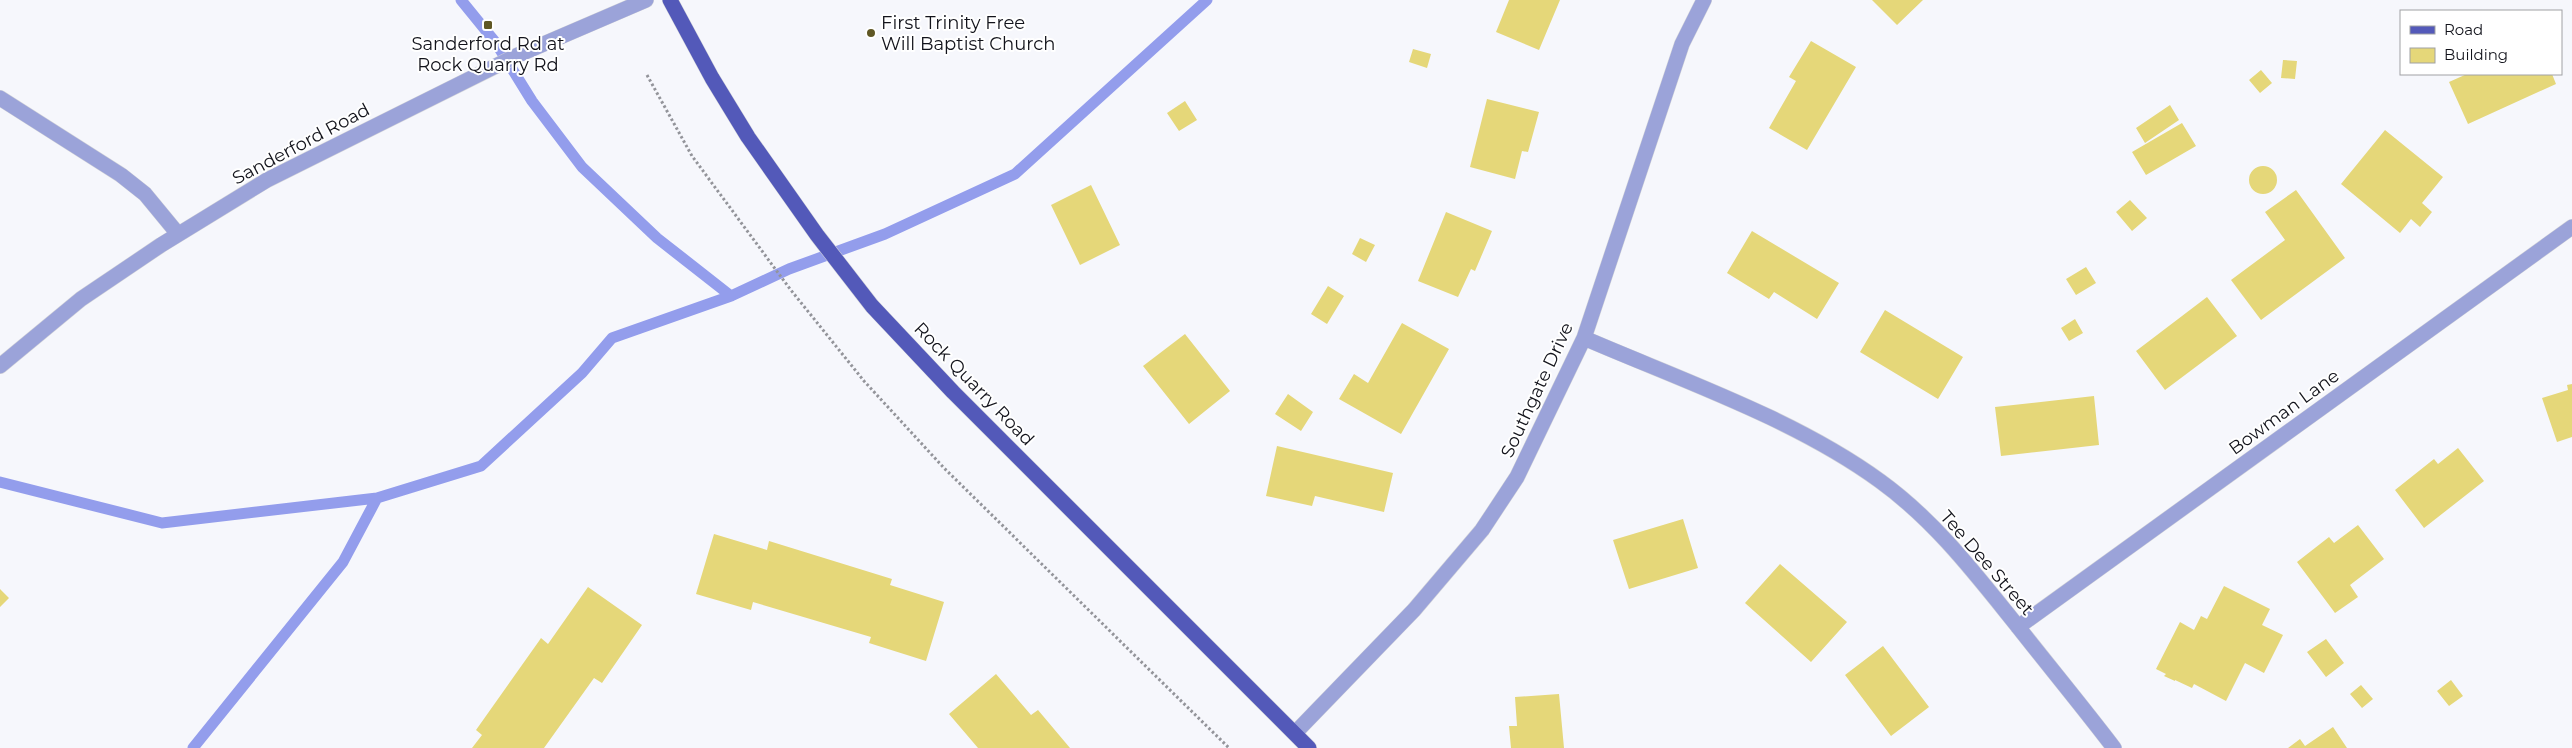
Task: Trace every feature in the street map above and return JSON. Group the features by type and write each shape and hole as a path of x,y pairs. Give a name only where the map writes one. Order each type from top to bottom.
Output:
{"main road":[{"name":"Rock Quarry Road","path":"670,0 708,72 748,137 817,235 872,306 953,392 1308,748"}],"street":[{"name":"Sanderford Road","path":"0,366 81,299 178,234 267,180 518,56 646,0"},
{"name":"Southgate Drive","path":"1295,734 1414,610 1482,530 1516,477 1584,338 1682,44 1704,0"},
{"path":"0,98 121,175 145,194 178,234"},
{"name":"Bowman Lane","path":"2018,627 2572,227"},
{"name":"Tee Dee Street","path":"1584,338 1776,421 1830,448 1881,481 1917,512 1959,553 2114,748"}],"path":[{"path":"647,74 692,156 790,289 864,381 944,468 1229,748"}],"building":[{"path":"1509,0 1560,0 1539,50 1496,32"},
{"path":"1872,0 1923,0 1897,25"},
{"path":"1811,41 1856,67 1807,150 1769,128 1796,81 1789,77"},
{"path":"1413,49 1431,54 1427,68 1409,62"},
{"path":"2283,60 2297,61 2295,79 2281,78"},
{"path":"2261,70 2272,83 2260,93 2249,80"},
{"path":"2465,75 2552,75 2556,84 2468,124 2449,82"},
{"path":"1487,99 1539,112 1528,152 1522,151 1515,179 1470,167"},
{"path":"1185,101 1197,120 1179,131 1167,113"},
{"path":"2170,105 2179,120 2145,143 2136,128"},
{"path":"2182,123 2196,146 2146,175 2132,152"},
{"path":"2385,130 2443,177 2422,203 2432,212 2420,227 2411,219 2400,233 2341,184"},
{"path":"2263,166 2273,170 2277,180 2273,190 2263,194 2253,190 2249,180 2253,170"},
{"path":"1091,185 1120,245 1080,265 1051,205"},
{"path":"2296,190 2345,258 2261,320 2231,280 2285,240 2265,212"},
{"path":"2130,200 2147,218 2132,231 2116,212"},
{"path":"1446,212 1492,231 1475,271 1471,269 1458,297 1418,281"},
{"path":"1752,231 1839,283 1817,319 1774,292 1769,299 1727,273"},
{"path":"1360,238 1375,245 1366,262 1352,254"},
{"path":"2086,267 2096,283 2076,295 2066,279"},
{"path":"1328,286 1344,296 1327,324 1311,314"},
{"path":"2207,297 2237,336 2165,390 2136,351"},
{"path":"1885,310 1963,357 1938,399 1860,352"},
{"path":"2075,319 2083,333 2069,341 2061,328"},
{"path":"1402,323 1449,349 1401,434 1339,399 1354,374 1368,383"},
{"path":"1185,334 1230,391 1189,424 1143,366"},
{"path":"2572,384 2572,437 2557,442 2542,398 2568,390 2567,385"},
{"path":"1288,394 1313,412 1301,431 1275,414"},
{"path":"2094,396 2099,445 2001,456 1995,407"},
{"path":"1277,446 1393,473 1384,512 1315,496 1312,506 1266,496"},
{"path":"2458,448 2484,481 2424,528 2395,490 2434,459 2438,464"},
{"path":"1683,519 1698,568 1629,589 1613,540"},
{"path":"2358,525 2384,559 2350,585 2358,597 2335,613 2297,562 2329,537 2334,543"},
{"path":"714,534 767,550 769,541 892,579 890,585 944,602 926,661 869,643 871,637 753,602 751,610 696,594"},
{"path":"1780,564 1847,622 1811,662 1745,603"},
{"path":"2224,586 2270,609 2262,625 2283,635 2264,673 2245,663 2226,701 2194,684 2192,688 2164,676 2166,674 2156,669 2180,622 2194,630 2201,616 2207,619"},
{"path":"588,587 642,625 602,683 594,678 544,748 472,748 482,735 476,730 541,638 548,644"},
{"path":"0,589 9,598 0,607"},
{"path":"2326,639 2344,663 2326,677 2307,652"},
{"path":"1883,646 1929,707 1891,736 1845,675"},
{"path":"996,674 1031,715 1038,710 1070,748 978,748 949,714"},
{"path":"2451,680 2463,696 2449,706 2437,691"},
{"path":"2361,685 2373,699 2362,708 2350,694"},
{"path":"1559,694 1564,748 1511,748 1509,726 1517,726 1515,697"},
{"path":"2333,727 2347,748 2288,748 2300,739 2305,746"}],"waterway":[{"path":"461,0 496,43 532,101 582,167 657,238 731,296"},
{"path":"0,482 162,523 377,498 481,466 582,373 612,338 731,296 789,269 885,234 1015,174 1207,0"},
{"path":"193,748 343,562 377,498"}],"place":[{"name":"Sanderford Rd at Rock Quarry Rd","path":"488,25"},
{"name":"First Trinity Free Will Baptist Church","path":"871,33"}]}
